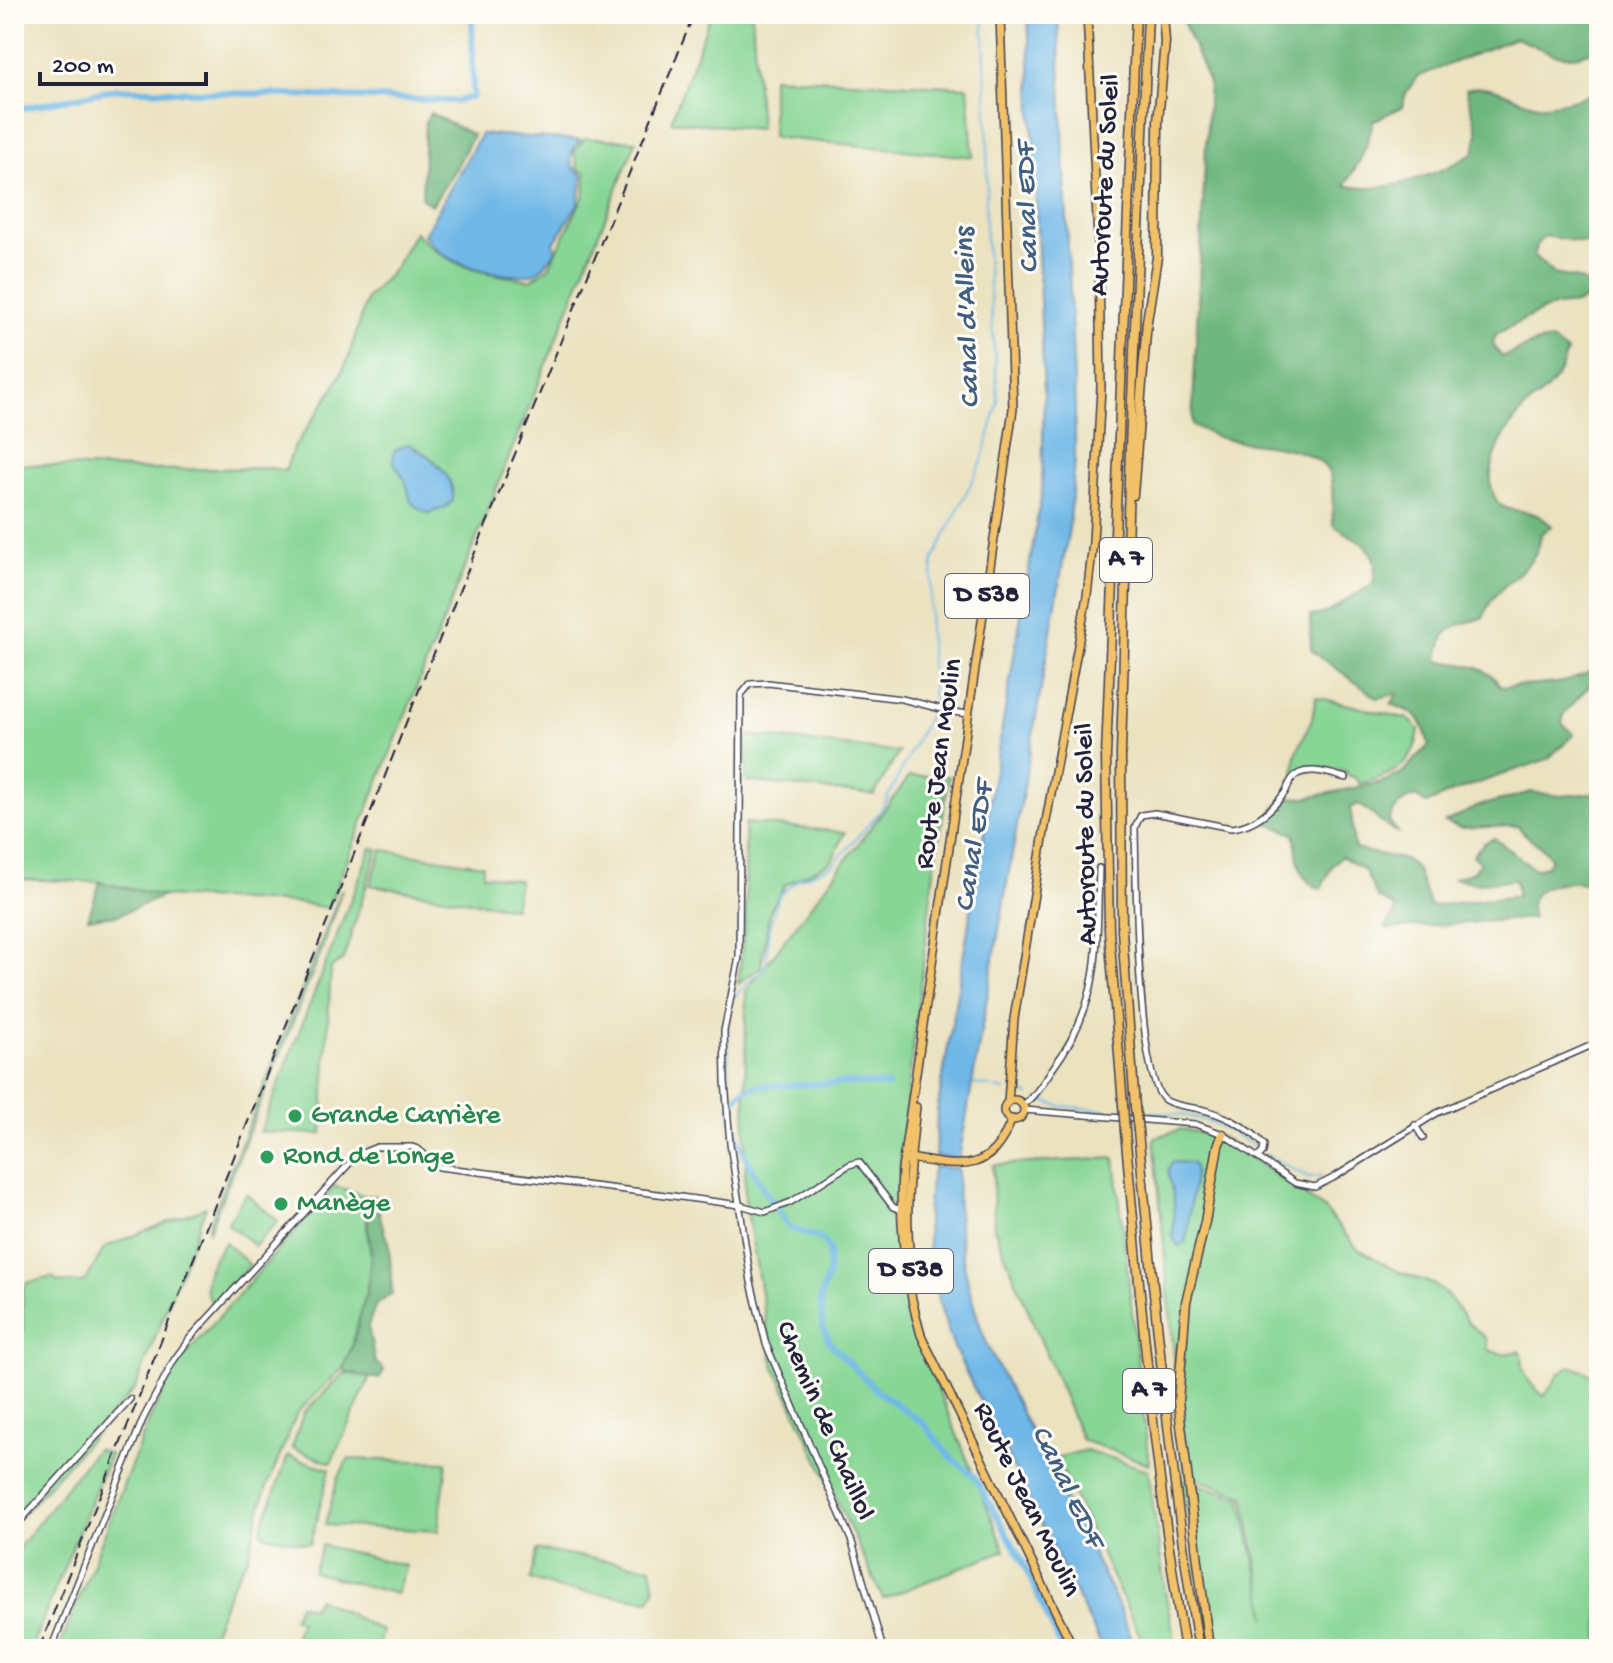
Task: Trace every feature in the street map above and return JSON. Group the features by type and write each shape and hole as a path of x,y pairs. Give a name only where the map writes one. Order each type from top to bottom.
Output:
{"highway":[{"name":"Autoroute du Soleil","path":"1136,14 1106,756 1109,931 1153,1433 1185,1649"},
{"name":"Autoroute du Soleil","path":"1148,14 1126,559 1121,876 1126,999 1135,1107 1168,1432 1184,1561 1199,1649"},
{"path":"1126,559 1147,321 1157,257 1158,121 1165,42 1163,14"},
{"path":"1209,1649 1178,1401 1186,1302 1223,1134"}],"main road":[{"name":"Route Jean Moulin","path":"1000,14 1013,409 909,1123 903,1250 921,1335 1074,1649"},
{"path":"1011,1098 1024,1108 1020,1118 1012,1119 1005,1113 1011,1098 1014,1019 1087,596 1094,530 1101,387 1088,17"},
{"name":"D 538","path":"907,1164 923,1034"},
{"path":"907,1164 978,1163 989,1156 1004,1137 1012,1119"},
{"name":"Route Jean Moulin","path":"904,1208 915,1296 938,1372"}],"street":[{"name":"Chemin de Chaillol","path":"883,1649 852,1542 766,1344 751,1282 727,1118 724,1048 726,1016 739,957 740,717 743,690 750,684 768,683 902,699 970,714"},
{"path":"1258,1157 1264,1145 1252,1134 1214,1113 1167,1101 1155,1087 1144,1021 1135,827 1141,815 1155,813 1231,828 1242,827 1253,823 1284,795 1295,775 1321,772 1346,778"},
{"path":"1024,1108 1065,1052 1089,1003 1094,977 1099,868"},
{"path":"1024,1108 1178,1121 1223,1134 1295,1183 1315,1187 1455,1104 1599,1042"},
{"path":"1415,1125 1423,1138"},
{"path":"51,1649 139,1430 174,1360 211,1314 357,1155 377,1147 412,1147 439,1167 740,1205 765,1212 779,1208 859,1162 893,1207 904,1208"},
{"path":"14,1528 130,1399"}],"green space":[{"path":"711,14 752,14 760,129 671,121"},
{"path":"1183,14 1599,14 1599,48 1585,53 1556,55 1515,38 1417,77 1406,93 1402,107 1373,121 1355,170 1345,185 1377,187 1411,181 1474,153 1478,132 1466,89 1495,89 1538,105 1569,101 1599,91 1599,152 1594,165 1599,178 1599,245 1544,236 1534,256 1554,274 1578,279 1594,287 1587,298 1577,304 1541,311 1496,334 1493,344 1502,357 1535,343 1551,340 1567,352 1554,381 1512,423 1500,444 1492,468 1492,491 1501,505 1537,515 1552,526 1541,534 1532,558 1497,594 1484,617 1450,629 1443,640 1438,661 1481,669 1501,687 1571,680 1595,669 1599,676 1564,713 1562,724 1574,734 1548,759 1426,804 1416,796 1406,800 1396,808 1389,821 1397,832 1358,804 1350,809 1355,849 1406,860 1416,868 1430,906 1518,896 1515,880 1476,883 1454,878 1473,872 1480,863 1473,855 1484,843 1494,838 1534,869 1547,866 1551,859 1518,826 1460,828 1445,822 1479,806 1531,792 1560,796 1597,793 1599,885 1577,882 1542,889 1534,896 1531,905 1533,918 1386,929 1395,913 1394,907 1377,897 1365,871 1341,856 1333,864 1321,889 1302,874 1294,834 1266,823 1274,808 1287,797 1306,798 1382,782 1402,773 1429,745 1418,718 1391,704 1398,694 1377,698 1311,650 1310,616 1330,611 1368,587 1373,583 1375,571 1371,553 1366,547 1333,525 1331,480 1323,464 1297,451 1233,441 1192,425 1209,83 1182,19"},
{"path":"772,77 968,87 973,157 772,137"},
{"path":"430,113 473,135 432,205 422,199 425,122"},
{"path":"585,138 636,141 328,908 299,903 163,896 98,882 14,879 14,464 153,470 272,468 285,471 293,449 332,391 347,362 367,298 394,269 415,232 442,255 468,268 531,280 549,267 584,195 586,173 578,169 574,152"},
{"path":"1316,697 1408,719 1419,729 1407,760 1392,772 1360,784 1346,771 1321,768 1294,774 1296,754 1312,719"},
{"path":"746,735 899,752 874,795 746,781"},
{"path":"910,776 949,776 934,870 901,1150 898,1236 905,1290 917,1339 1005,1550 883,1599 773,1363 745,1200 746,991"},
{"path":"745,823 845,832 832,861 785,885 770,911 761,967 738,984 746,912"},
{"path":"371,848 378,849 343,960 331,968 322,1134 260,1132"},
{"path":"382,850 483,865 483,875 519,880 514,908 370,885"},
{"path":"100,882 163,896 119,915 88,918"},
{"path":"342,889 321,952 209,1231 208,1227"},
{"path":"1182,1129 1223,1138 1324,1209 1357,1248 1399,1272 1433,1284 1486,1338 1488,1350 1503,1354 1520,1351 1525,1374 1545,1396 1559,1374 1571,1366 1599,1382 1599,1649 1211,1649 1182,1479 1241,1498 1267,1618 1244,1496 1185,1474 1154,1138"},
{"path":"1115,1158 1149,1464 1082,1440 994,1228 993,1165"},
{"path":"335,1186 365,1196 367,1201 371,1255 367,1289 352,1348 343,1368 297,1413 264,1494 248,1557 232,1585 206,1649 59,1649 148,1423 177,1364"},
{"path":"246,1194 278,1221 255,1246 227,1223"},
{"path":"365,1196 375,1196 389,1241 392,1293 375,1306 368,1326 375,1362 384,1370 379,1379 348,1373 343,1368 367,1289 371,1255"},
{"path":"206,1207 135,1389 14,1524 14,1368 18,1337 23,1330 23,1291 26,1283 52,1277 58,1282 82,1283 105,1247"},
{"path":"225,1242 250,1265 214,1305 208,1298 206,1282 211,1264"},
{"path":"344,1373 370,1377 331,1463 292,1448 303,1414"},
{"path":"96,1449 110,1454 31,1649 14,1649 14,1554"},
{"path":"1086,1450 1148,1470 1166,1597 1177,1649 1142,1649 1141,1638 1056,1458"},
{"path":"288,1456 330,1469 310,1544 264,1535 261,1530"},
{"path":"348,1459 447,1462 438,1531 325,1525 338,1478"},
{"path":"322,1545 406,1566 396,1594 313,1572"},
{"path":"537,1550 651,1567 655,1589 650,1600 560,1589 530,1579"},
{"path":"318,1598 382,1631 377,1649 327,1649 294,1639 300,1621 293,1618 299,1604 312,1607"}],"water":[{"name":"Canal EDF","path":"1028,14 1058,14 1075,461 1069,528 959,1159 935,1156 937,1112 1042,491 1044,394"},
{"path":"481,134 580,140 571,159 583,175 578,204 554,243 556,250 534,273 500,274 461,263 442,254 424,235"},
{"path":"408,444 440,466 450,482 453,501 444,508 429,513 411,502 406,482 393,461 394,451"},
{"path":"1172,1162 1191,1163 1195,1168 1186,1241 1178,1246 1173,1238 1174,1201 1168,1170"},
{"name":"Canal EDF","path":"934,1166 958,1169 958,1215 963,1260 988,1347 1115,1598 1136,1649 1103,1649 955,1350 940,1305 930,1260 927,1213"}],"waterway":[{"path":"14,110 117,89 456,101 473,97 472,14"},
{"name":"Canal d'Alleins","path":"933,703 929,629 933,560 982,461 998,402 985,225 988,147 983,14"},
{"name":"Canal d'Alleins","path":"733,997 766,967 769,928 779,896 797,880 833,865 882,809 932,709"},
{"name":"Canal d'Alleins","path":"728,1026 729,1096 735,1100"},
{"path":"774,1206 741,1147 735,1129 735,1100 745,1090 763,1086 853,1083 888,1086"},
{"path":"974,1084 992,1087"},
{"path":"996,1088 1005,1090"},
{"path":"1015,1092 1029,1095"},
{"path":"1037,1099 1059,1106 1106,1110"},
{"path":"1151,1112 1208,1121 1259,1149"},
{"path":"1267,1155 1308,1177 1321,1176"},
{"path":"778,1211 790,1228 817,1237 829,1249 828,1274 820,1299 823,1328 830,1343 876,1390 923,1423 952,1459 974,1476 1022,1560 1062,1649"}],"railway":[{"path":"39,1649 421,685 694,14"}],"place":[{"name":"Grande Carrière","path":"295,1116"},
{"name":"Rond de Longe","path":"267,1157"},
{"name":"Manège","path":"281,1204"}]}
